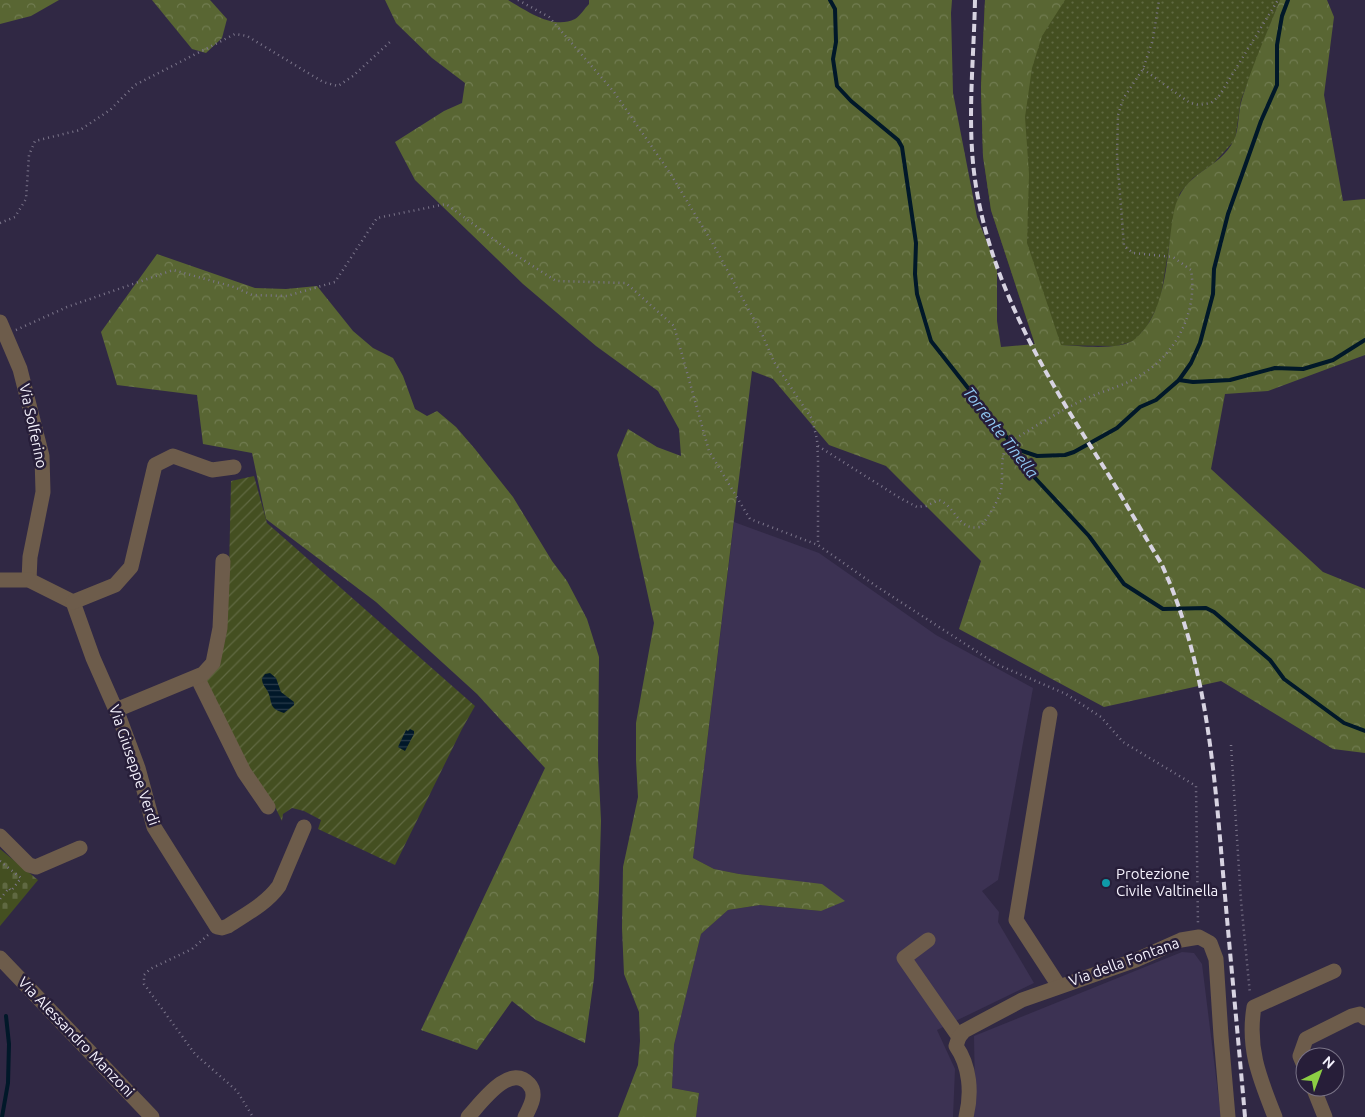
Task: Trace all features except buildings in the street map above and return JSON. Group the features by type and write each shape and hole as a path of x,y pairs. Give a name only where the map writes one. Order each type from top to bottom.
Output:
{"street":[{"name":"Via Solferino","path":"3,328 24,384 42,456 43,492 30,557 29,580"},
{"path":"0,580 29,580 73,602 115,585 131,567 155,465 173,456 212,470 234,467"},
{"path":"116,710 197,677 213,663 219,638 223,561"},
{"name":"Via Giuseppe Verdi","path":"73,602 93,658 116,710 138,768 154,827 217,927"},
{"path":"197,677 244,772 268,807"},
{"path":"1050,714 1016,920 1059,986"},
{"path":"217,927 228,926 273,895 279,886 304,827"},
{"path":"0,836 33,867 80,848"},
{"name":"Via della Fontana","path":"958,1037 964,1031 1022,1000 1136,960 1181,940 1198,937 1210,943 1216,959 1228,1117"},
{"path":"928,940 904,958 958,1037 956,1046 964,1057 970,1088 966,1117"},
{"name":"Via Alessandro Manzoni","path":"0,958 152,1117"},
{"path":"1275,1117 1260,1080 1252,1043 1254,1007 1334,971"},
{"path":"1303,1047 1306,1039 1352,1016 1360,1014 1365,1018"},
{"path":"468,1117 502,1083 511,1077 518,1077 525,1080 531,1086 534,1093 525,1117"},
{"path":"1317,1097 1324,1117"}],"path":[{"path":"518,0 549,18 614,92 670,173 713,244 753,317 774,362 812,419 818,446 818,545"},
{"path":"818,446 917,507 926,506 939,500 946,503 965,525 972,529 980,528 993,510 1000,491 1003,475 1001,462 1004,449 1010,442 1083,400 1138,378 1151,369 1170,349 1182,332 1187,319 1191,297 1191,270 1173,257 1133,253 1124,246 1117,156 1118,115 1123,99 1143,69 1153,39 1159,0"},
{"path":"1143,69 1190,103 1199,106 1211,103 1229,82 1278,0"},
{"path":"0,223 15,217 26,199 29,155 35,141 80,130 110,110 135,85 235,34 248,36 324,82 338,86 353,76 390,42"},
{"path":"3,328 173,270 252,294 287,296 335,282 377,218 446,204 511,252 556,281 626,283 674,326 709,451 750,518 818,545 876,586 996,664 1066,694 1100,717 1123,742 1196,786 1198,937"},
{"path":"1231,745 1247,971 1249,990 1254,1007"},
{"path":"0,861 21,878 11,891 9,888 1,895 0,899"},
{"path":"217,927 192,949 150,969 144,975 144,984 195,1054 237,1091 253,1117"}],"shaded area":[{"path":"734,522 819,553 936,635 1033,688 998,880 982,891 999,912 998,922 1034,983 937,1030 955,1069 953,1117 696,1117 699,1093 672,1088 674,1045 701,934 728,910 760,905 821,911 772,878 714,869 693,858"},
{"path":"1182,952 1194,953 1202,964 1221,1117 974,1117 974,1036"}],"green space":[{"path":"0,0 59,0 31,16 0,24"},
{"path":"152,0 210,0 227,19 222,38 206,53 192,49"},
{"path":"385,0 508,0 540,18 549,21 567,22 581,14 589,4 589,0 952,0 953,93 977,217 997,267 997,321 1001,347 1035,344 991,210 983,156 981,87 985,0 1065,0 1042,36 1032,68 1025,117 1029,174 1027,243 1061,345 1100,347 1129,343 1146,327 1154,313 1164,280 1174,211 1179,197 1185,187 1220,158 1234,140 1246,87 1280,0 1327,0 1334,17 1324,95 1343,201 1365,199 1365,355 1268,391 1225,394 1211,469 1323,572 1365,589 1365,753 1333,749 1221,681 1104,707 959,629 981,561 886,466 829,445 773,379 752,371 693,858 714,869 739,874 822,884 845,901 821,911 760,905 728,910 701,934 674,1045 672,1088 699,1093 696,1117 618,1117 638,1065 640,1041 639,1012 624,974 622,928 623,867 638,797 636,723 654,623 617,455 628,429 657,447 681,456 679,429 658,391 596,346 523,284 415,180 395,142 444,111 462,103 465,83 432,58 396,23"},
{"path":"985,0 1280,0 1241,100 1235,140 1214,163 1193,178 1180,193 1175,210 1160,302 1146,328 1134,341 1116,346 1035,345 991,210 983,156 981,87"},
{"path":"157,254 255,288 286,289 317,286 353,331 373,348 393,358 403,376 415,409 427,416 437,411 456,427 475,449 513,497 552,561 567,581 587,619 599,657 598,758 601,821 599,890 594,978 585,1043 536,1020 512,1001 477,1050 421,1030 545,768 477,694 376,602 266,519 252,453 203,444 197,395 117,385 101,332"},
{"path":"254,476 267,523 475,706 395,865 318,829 321,820 304,811 292,808 283,814 282,821 274,805 254,778 205,682 219,665 226,635 231,481"},
{"path":"0,849 38,880 0,926"}],"water":[{"path":"270,673 276,678 281,692 294,702 294,705 284,713 273,707 263,682 262,678 265,674"},
{"path":"406,730 414,731 414,734 405,751 398,747"}],"waterway":[{"name":"Torrente Tinella","path":"830,0 835,9 836,42 833,59 837,86 851,101 898,140 902,147 916,243 915,274 917,294 931,341 1016,449 1035,478 1089,536 1124,584 1163,609 1206,608 1214,612 1270,660 1284,679 1344,723 1365,731"},
{"path":"1016,449 1037,456 1065,455 1074,452 1117,428 1140,407 1156,400 1179,380 1191,363 1200,343 1213,294 1214,269 1228,214 1261,121 1277,85 1277,45 1282,16 1288,0"},
{"path":"1179,380 1193,382 1230,380 1275,368 1303,369 1333,360 1365,340"},
{"path":"2,1117 8,1083 9,1044 6,1016"}],"railway":[{"path":"975,0 971,102 973,163 979,205 990,245 1004,285 1040,361 1161,563 1176,600 1198,676 1206,715 1216,794 1245,1117"}],"place":[{"name":"Protezione Civile Valtinella","path":"1106,883"}]}
